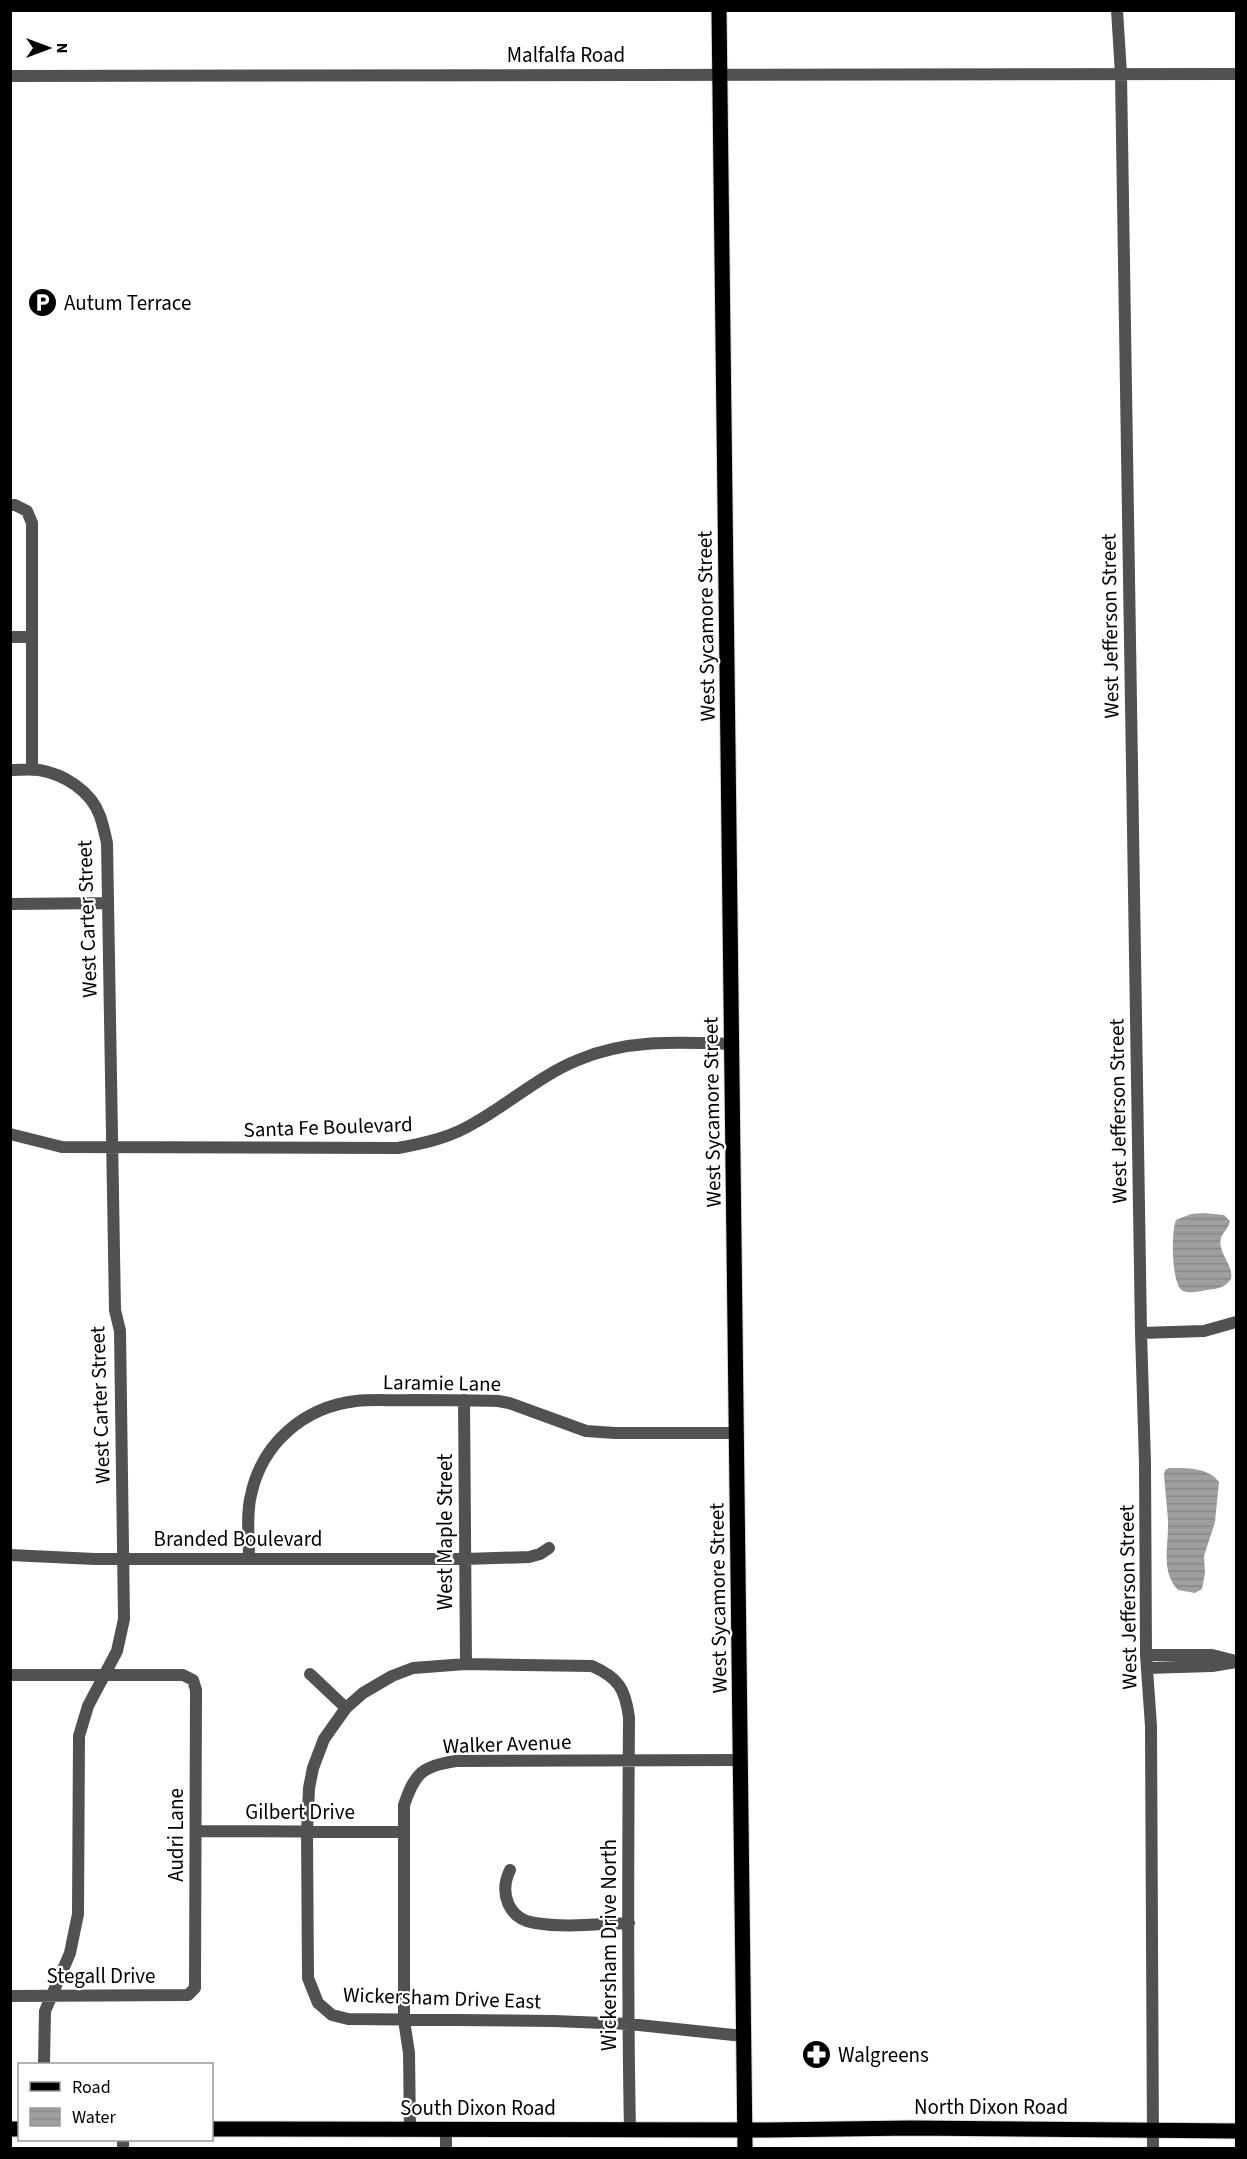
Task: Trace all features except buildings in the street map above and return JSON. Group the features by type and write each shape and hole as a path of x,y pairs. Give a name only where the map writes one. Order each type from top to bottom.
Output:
{"main road":[{"name":"West Sycamore Street","path":"719,10 745,2148"},
{"name":"North Dixon Road","path":"745,2130 901,2128 1236,2131"},
{"name":"South Dixon Road","path":"213,2129 745,2130"}],"street":[{"name":"West Jefferson Street","path":"1117,10 1121,74 1145,1463 1146,1662 1151,1733 1153,2148"},
{"name":"Malfalfa Road","path":"10,76 1236,74"},
{"path":"10,504 27,511 32,523 32,770"},
{"path":"10,637 32,637"},
{"name":"West Carter Street","path":"10,770 32,770 58,775 78,787 87,795 99,814 107,843 115,1310 120,1331 124,1618 117,1651 106,1676 88,1706 79,1736 77,1751 78,1914 72,1946 45,2011 44,2063"},
{"path":"10,904 108,903"},
{"name":"Santa Fe Boulevard","path":"10,1134 62,1147 113,1149 374,1149 408,1146 446,1137 476,1123 559,1069 578,1059 611,1048 664,1042 732,1044"},
{"path":"1141,1333 1204,1331 1236,1322"},
{"name":"Laramie Lane","path":"249,1558 250,1497 255,1478 273,1447 303,1418 329,1407 356,1401 464,1400 509,1403 586,1431 615,1433 737,1432"},
{"name":"West Maple Street","path":"464,1400 466,1664"},
{"name":"Branded Boulevard","path":"10,1555 124,1558 465,1559 529,1557 549,1548"},
{"path":"1146,1662 1212,1655 1236,1661"},
{"name":"Wickersham Drive East","path":"466,1664 420,1667 392,1676 363,1693 346,1708 324,1738 313,1768 309,1788 307,1832 308,1978 318,2003 332,2015 348,2019 629,2024 743,2036"},
{"name":"Wickersham Drive North","path":"466,1664 592,1666 606,1672 620,1685 626,1695 629,1717 630,2129"},
{"path":"310,1674 346,1708"},
{"path":"10,1675 106,1676"},
{"name":"Audri Lane","path":"106,1676 183,1675 191,1678 196,1690 196,1983 192,1993"},
{"name":"Walker Avenue","path":"410,2129 409,2053 404,2020 403,1832 404,1805 411,1785 422,1772 436,1764 456,1761 740,1760"},
{"name":"Gilbert Drive","path":"196,1831 403,1832"},
{"path":"510,1870 504,1889 507,1902 519,1916 534,1923 629,1923"},
{"name":"Stegall Drive","path":"10,1996 188,1995 192,1993"},
{"path":"446,2129 446,2148"}],"water":[{"path":"1191,1214 1224,1215 1230,1221 1220,1243 1230,1268 1231,1279 1217,1288 1186,1292 1179,1287 1174,1269 1174,1226 1176,1220"},
{"path":"1169,1468 1203,1471 1219,1482 1215,1522 1204,1556 1205,1573 1202,1589 1195,1593 1178,1590 1172,1583 1167,1566 1168,1521 1164,1474"}],"place":[{"name":"Autum Terrace","path":"43,303"},
{"name":"Walgreens","path":"817,2055"}]}
